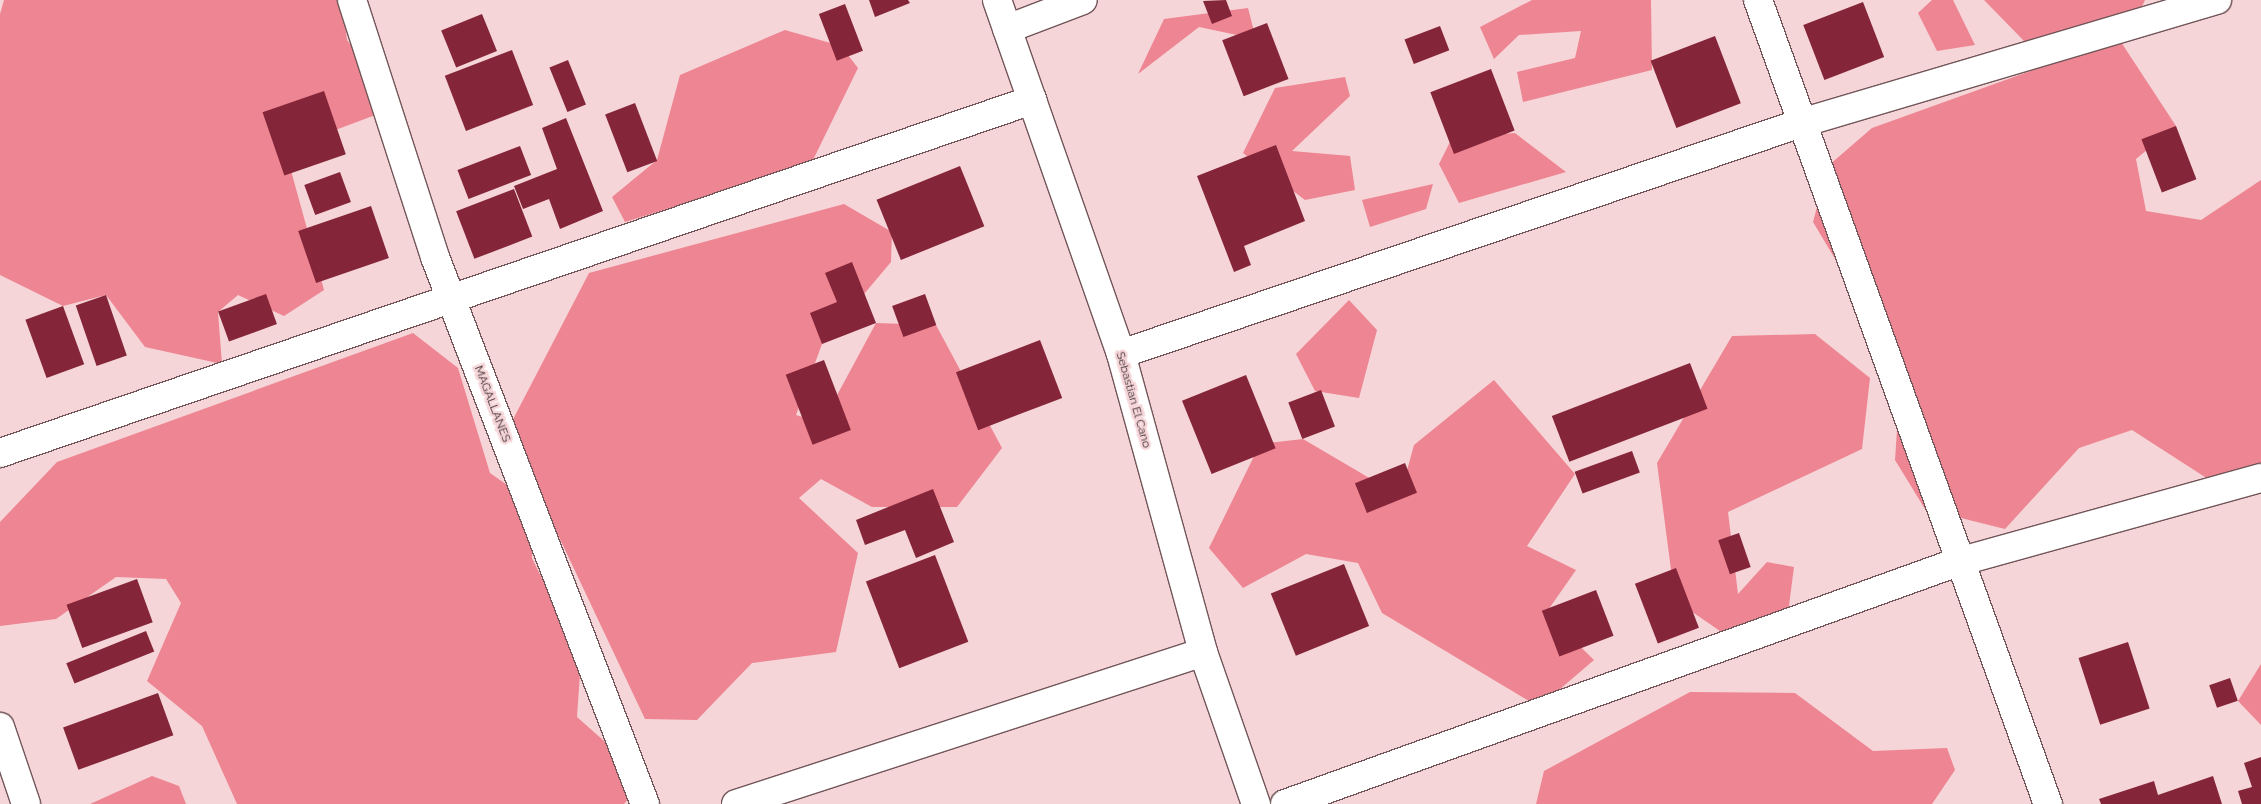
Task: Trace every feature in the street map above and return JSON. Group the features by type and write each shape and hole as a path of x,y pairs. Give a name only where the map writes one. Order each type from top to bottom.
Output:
{"street":[{"name":"MAGALLANES","path":"352,0 450,297 645,804"},
{"name":"Sebastian El Cano","path":"997,0 1121,354 1203,652 1256,804"},
{"path":"1007,29 1083,0"},
{"path":"1758,0 1958,562 2048,804"},
{"path":"1121,354 1800,122 2217,0"},
{"path":"0,453 450,297 1032,100"},
{"path":"1285,804 1958,562 2261,478"},
{"path":"736,804 1203,652"},
{"path":"0,727 26,804"}],"shaded area":[{"path":"4,0 342,0 347,40 382,86 378,114 285,149 324,290 284,316 238,295 218,312 222,364 145,347 106,295 63,306 0,275 0,14"},
{"path":"1532,0 1651,0 1652,70 1523,102 1517,72 1575,58 1581,31 1519,35 1494,59 1480,27"},
{"path":"1932,0 1953,0 1975,45 1937,51 1918,13"},
{"path":"1984,0 2145,0 2133,26 2025,42"},
{"path":"1248,8 1256,39 1199,27 1138,74 1164,19"},
{"path":"785,30 841,46 858,68 811,164 625,222 612,197 657,160 680,75"},
{"path":"2119,39 2176,126 2136,159 2146,211 2201,220 2261,180 2261,474 2222,488 2132,430 2079,448 2005,529 1925,509 1895,460 1901,369 1813,222 1828,166 1872,128"},
{"path":"1345,77 1350,96 1292,151 1350,156 1355,190 1305,200 1243,153 1275,88"},
{"path":"1515,133 1566,172 1459,203 1439,164 1452,138"},
{"path":"1433,184 1426,209 1370,227 1362,200"},
{"path":"844,204 892,232 891,262 822,344 796,415 822,423 876,323 936,325 1002,448 957,507 872,507 821,479 799,498 858,553 836,652 752,663 697,720 645,719 508,429 589,273"},
{"path":"1349,300 1377,330 1359,398 1315,391 1296,354"},
{"path":"413,333 458,368 490,473 533,503 532,558 581,659 577,717 638,771 631,796 624,804 237,804 202,726 147,681 181,603 166,579 116,577 56,619 0,626 0,522 57,462"},
{"path":"1815,334 1870,378 1862,449 1728,512 1738,594 1767,562 1794,567 1786,629 1733,640 1675,600 1657,463 1732,336"},
{"path":"1494,380 1575,474 1527,546 1576,570 1546,613 1594,660 1539,707 1382,613 1358,563 1306,554 1243,588 1209,548 1260,444 1303,439 1400,496 1414,445"},
{"path":"2261,664 2261,725 2238,701"},
{"path":"1690,692 1795,693 1873,751 1947,748 1955,770 1932,804 1536,804 1544,771"},
{"path":"152,776 179,786 186,804 90,804"}],"building":[{"path":"869,0 908,0 910,3 875,17"},
{"path":"1226,0 1232,16 1212,24 1203,1"},
{"path":"1863,2 1884,57 1824,80 1803,25"},
{"path":"845,4 863,51 837,61 819,14"},
{"path":"482,14 497,51 456,68 441,30"},
{"path":"1267,23 1289,79 1244,96 1222,40"},
{"path":"1440,26 1449,50 1414,64 1405,40"},
{"path":"1715,36 1741,103 1676,128 1651,61"},
{"path":"512,50 533,105 466,131 445,76"},
{"path":"568,60 586,105 567,112 549,67"},
{"path":"1491,69 1515,131 1454,154 1430,92"},
{"path":"324,91 346,154 284,176 263,112"},
{"path":"635,103 657,161 627,172 605,114"},
{"path":"566,118 603,211 560,229 549,199 523,209 514,186 557,169 542,128"},
{"path":"2176,126 2196,179 2162,192 2141,139"},
{"path":"1276,145 1305,221 1244,246 1251,265 1234,272 1197,176"},
{"path":"520,146 531,175 469,199 457,170"},
{"path":"960,166 984,226 901,260 877,200"},
{"path":"340,172 351,202 315,215 304,185"},
{"path":"514,189 532,237 474,259 456,211"},
{"path":"371,206 389,258 316,283 298,231"},
{"path":"852,262 876,323 822,344 810,313 837,302 825,273"},
{"path":"266,294 277,324 229,342 218,311"},
{"path":"925,294 936,325 903,337 892,306"},
{"path":"106,295 127,356 97,366 76,305"},
{"path":"63,306 84,364 47,378 25,320"},
{"path":"1040,340 1062,398 978,430 956,372"},
{"path":"824,360 851,430 813,445 786,375"},
{"path":"1690,363 1708,409 1569,462 1552,416"},
{"path":"1246,375 1276,448 1212,474 1182,401"},
{"path":"1321,390 1335,426 1302,439 1288,403"},
{"path":"1632,451 1640,473 1583,493 1575,472"},
{"path":"1405,463 1417,493 1367,513 1355,483"},
{"path":"933,489 954,542 916,558 905,530 865,545 856,520"},
{"path":"1739,533 1751,567 1730,574 1718,540"},
{"path":"935,555 968,642 899,668 866,582"},
{"path":"1344,564 1369,626 1296,656 1271,594"},
{"path":"1676,568 1699,628 1658,644 1635,584"},
{"path":"137,579 153,622 82,648 67,605"},
{"path":"1596,590 1614,636 1559,657 1542,611"},
{"path":"146,631 154,651 75,684 66,663"},
{"path":"2128,642 2150,709 2100,725 2079,658"},
{"path":"2230,678 2238,701 2217,708 2209,685"},
{"path":"158,693 173,735 78,770 63,728"},
{"path":"2261,757 2261,804 2242,804 2238,791 2252,787 2244,763"},
{"path":"2213,776 2222,804 2101,804 2099,799 2154,781 2158,795"}]}
